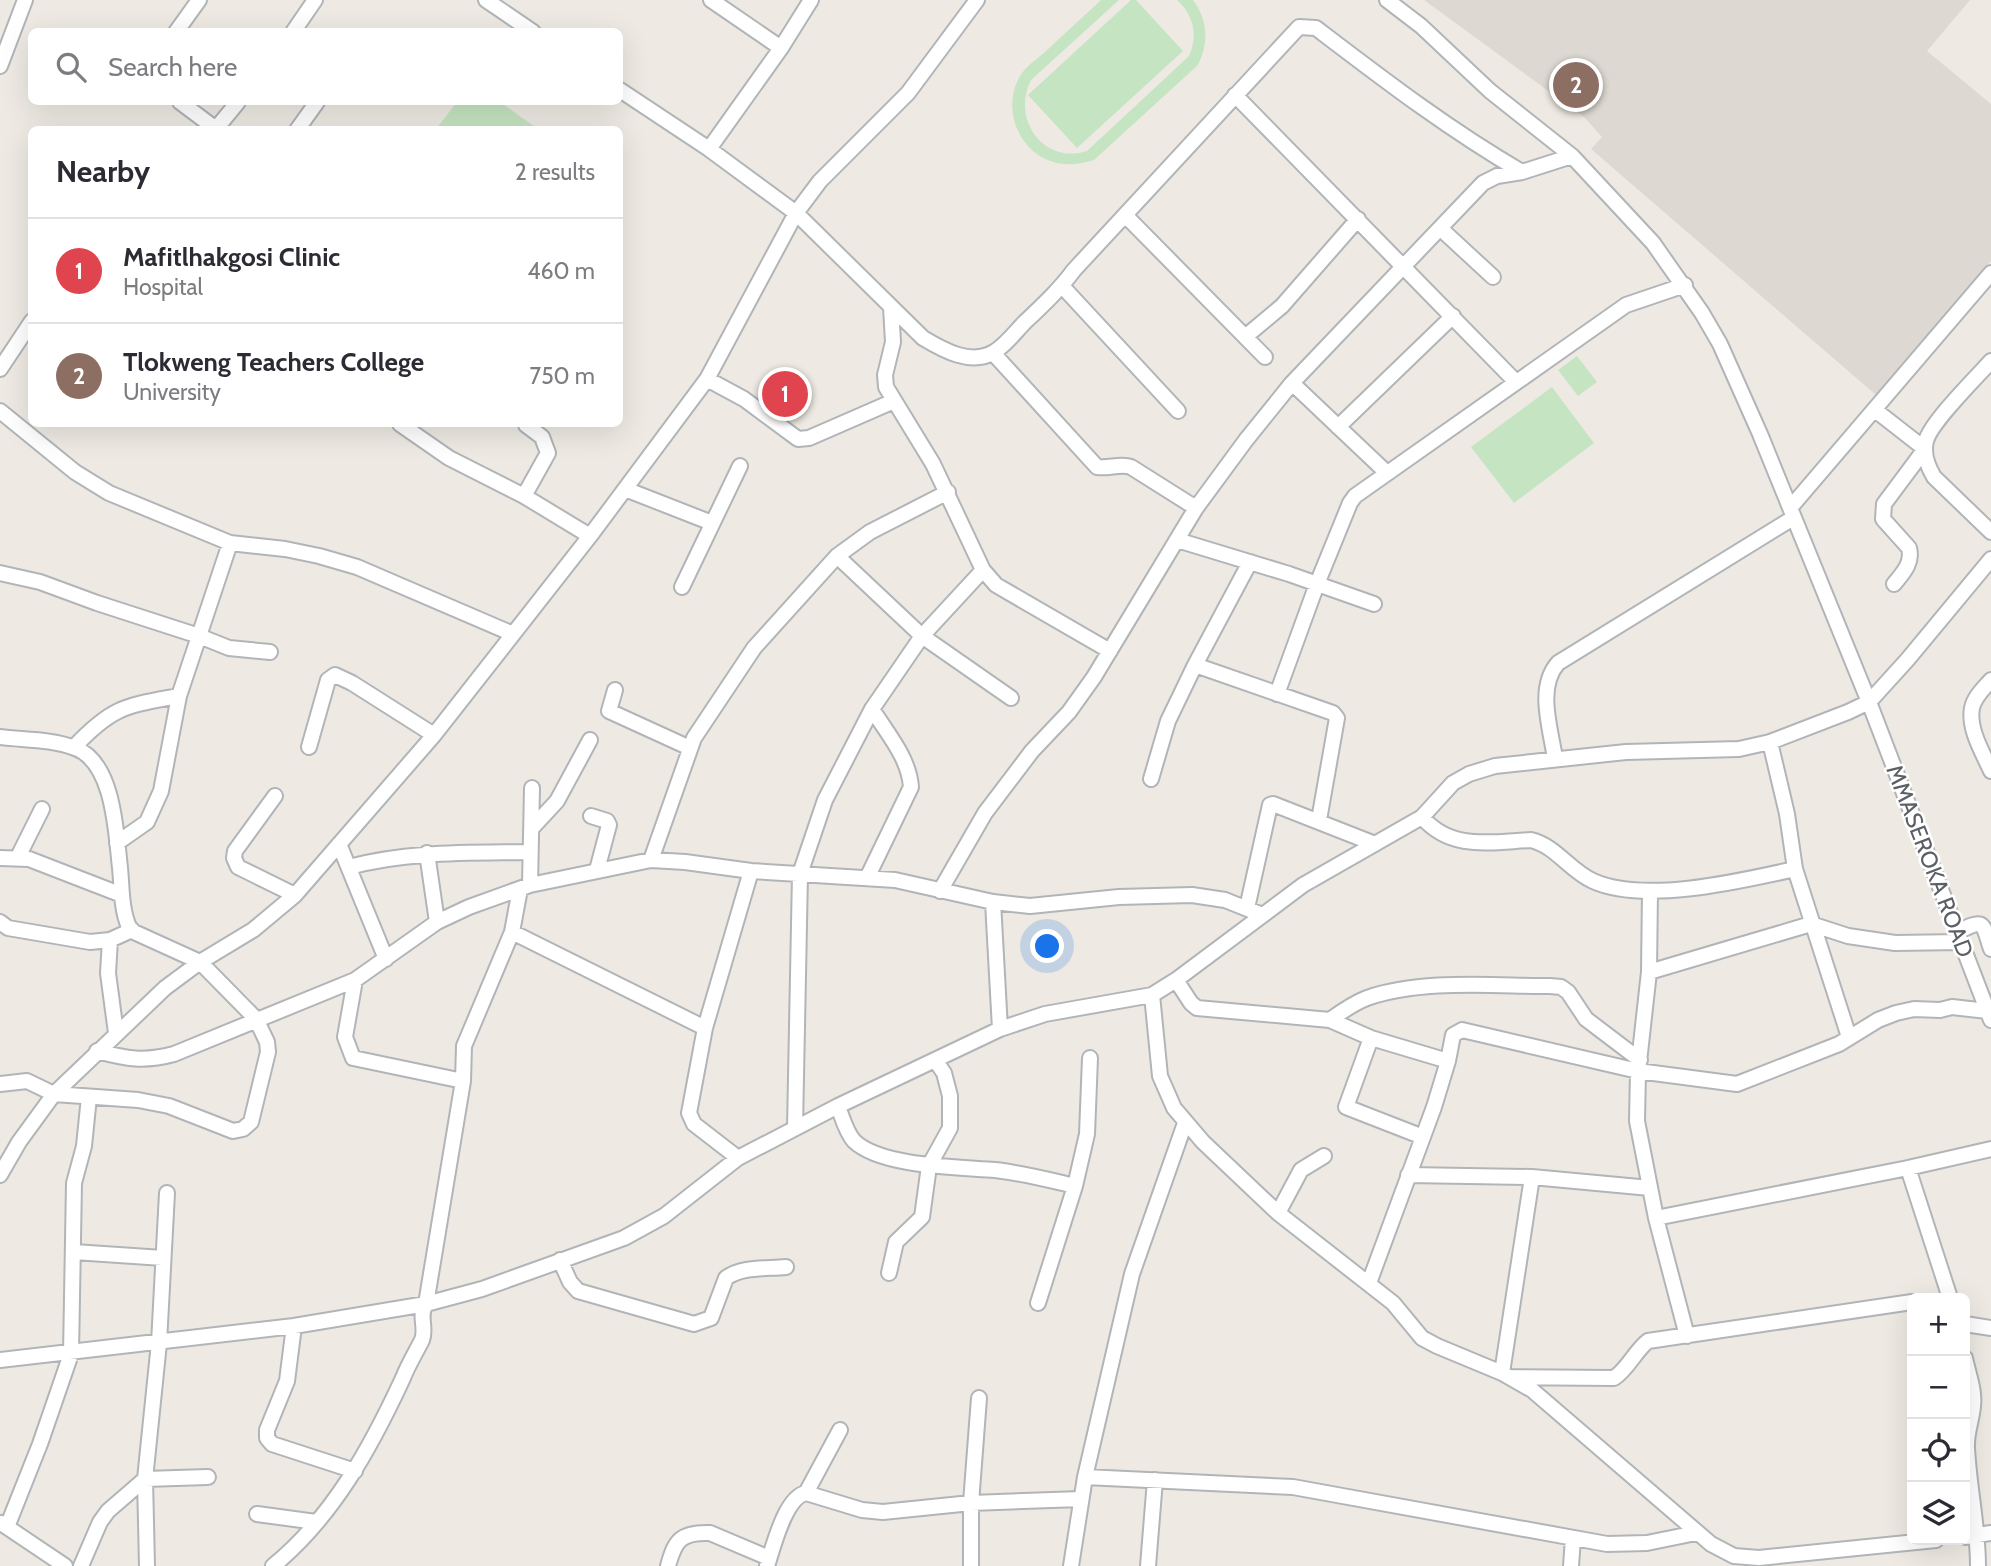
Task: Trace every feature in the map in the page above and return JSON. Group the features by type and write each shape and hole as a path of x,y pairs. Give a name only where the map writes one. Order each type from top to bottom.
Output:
{"street":[{"path":"0,66 6,31 25,0"},
{"path":"179,28 199,0"},
{"path":"296,28 315,0"},
{"path":"486,0 527,28"},
{"path":"711,0 781,48"},
{"path":"709,149 781,48 811,0"},
{"path":"0,1175 19,1142 54,1094 165,988 200,962 253,930 295,895 434,735 590,536 707,379 796,212 820,181 908,93 977,0"},
{"name":"MMASEROKA ROAD","path":"1387,0 1420,26 1490,91 1572,156 1611,196 1653,243 1685,285 1720,344 1869,702 1989,1016"},
{"path":"623,92 709,149 796,212 923,338 944,351 974,357 993,353 1062,286 1295,30 1310,26 1316,28 1423,110 1522,172"},
{"path":"1235,95 1516,382"},
{"path":"184,105 212,126"},
{"path":"218,126 236,105"},
{"path":"300,126 315,105"},
{"path":"940,891 985,813 1032,751 1069,712 1110,652 1196,508 1292,383 1483,183 1497,176 1522,172 1572,156"},
{"path":"1125,215 1265,358"},
{"path":"1245,337 1282,306 1358,219"},
{"path":"1441,229 1493,277"},
{"path":"1555,758 1546,695 1551,671 1558,663 1791,513 1991,273"},
{"path":"1277,694 1317,584 1355,496 1626,304 1685,285"},
{"path":"1062,286 1178,411"},
{"path":"891,307 893,342 885,375 886,387 948,492 983,570 996,585 1110,652"},
{"path":"1338,427 1453,316"},
{"path":"0,369 28,327"},
{"path":"993,353 1097,467 1131,467 1196,508"},
{"path":"1894,584 1909,563 1910,553 1883,519 1884,503 1925,449 1931,430 1991,361"},
{"path":"707,379 744,398 798,439 809,438 894,401"},
{"path":"1292,383 1387,473"},
{"path":"1875,410 1925,449 1934,477 1991,532"},
{"path":"0,411 75,472 109,493 230,543 296,551 357,567 513,634"},
{"path":"404,427 449,458 524,496 590,536"},
{"path":"524,496 548,453 542,438 528,427"},
{"path":"682,587 740,466"},
{"path":"625,489 712,523"},
{"path":"651,860 694,738 754,649 837,556 870,532 948,492"},
{"path":"1177,540 1374,604"},
{"path":"117,843 147,822 152,815 161,791 179,696 230,543"},
{"path":"837,556 922,636 1011,698"},
{"path":"0,1360 71,1354 294,1326 426,1304 563,1267 664,1216 738,1158 794,1128 1000,1029 1045,1014 1152,995 1176,980 1254,911 1422,817 1453,783 1469,774 1495,766 1626,751 1739,749 1770,741 1849,712 1869,702 1991,559"},
{"path":"1151,779 1168,721 1250,562"},
{"path":"794,1128 800,874 825,800 872,709 922,636 983,570"},
{"path":"0,573 40,582 229,648 270,652"},
{"path":"1195,665 1333,713 1337,718 1318,820"},
{"path":"309,747 328,680 335,675 434,735"},
{"path":"1991,680 1972,707 1975,735 1991,771"},
{"path":"615,690 608,711 690,748"},
{"path":"74,747 94,726 113,712 132,705 179,696"},
{"path":"868,876 911,787 910,775 902,756 872,709"},
{"path":"0,737 74,747 84,752 100,769 107,789 117,843 126,920 132,930 200,962 256,1019 267,1042 268,1057 251,1122 243,1129 233,1131 169,1106 138,1100 54,1094 27,1082 0,1084"},
{"path":"532,828 557,801 590,740"},
{"path":"1770,741 1787,814 1795,869 1849,1037"},
{"path":"273,1566 291,1559 355,1471 422,1338 421,1315 426,1304 463,1081 464,1046 512,932 525,887 532,828 532,788"},
{"path":"275,796 236,851 234,858 239,867 295,895"},
{"path":"1254,911 1268,806 1273,804 1375,844"},
{"path":"18,857 42,809"},
{"path":"591,816 607,821 609,825 597,870"},
{"path":"1422,817 1430,826 1453,839 1469,842 1541,842 1592,881 1605,885 1650,891 1739,882 1795,869"},
{"path":"339,844 386,958"},
{"path":"349,867 427,853 530,852"},
{"path":"427,853 437,922"},
{"path":"0,858 18,857 122,895"},
{"path":"97,1051 131,1060 174,1054 355,980 437,922 469,907 525,887 651,860 751,871 868,876 993,902 1030,906 1119,897 1192,895 1225,900 1254,911"},
{"path":"738,1158 690,1119 691,1098 705,1028 751,871"},
{"path":"1650,891 1649,972 1639,1065 1637,1121 1656,1218 1687,1336"},
{"path":"993,902 1000,1029"},
{"path":"0,922 8,928 90,942 110,940 132,930"},
{"path":"1649,972 1811,924 1848,936 1895,943 1960,937 1975,923 1983,926 1991,949"},
{"path":"512,932 705,1028"},
{"path":"110,940 108,973 116,1033"},
{"path":"355,980 345,1037 353,1058 463,1081"},
{"path":"1176,980 1197,1008 1329,1020 1371,1038 1448,1061"},
{"path":"1329,1020 1366,998 1395,992 1439,986 1561,987 1568,992 1586,1020 1639,1065"},
{"path":"1152,995 1160,1076 1174,1108 1185,1122 1278,1213 1393,1303 1422,1338 1532,1390 1696,1534 1733,1561 1907,1543"},
{"path":"1369,1283 1423,1137 1448,1061 1453,1035 1462,1030 1737,1084 1827,1049 1878,1020 1906,1010 1940,1010 1952,1007 1989,1016"},
{"path":"1371,1038 1346,1107 1423,1137"},
{"path":"1038,1303 1075,1186 1087,1134 1090,1058"},
{"path":"889,1273 896,1242 922,1217 929,1166 950,1128 952,1111 944,1073 935,1060"},
{"path":"65,1566 3,1525 40,1444 71,1354 74,1183 84,1146 89,1097"},
{"path":"838,1107 855,1142 882,1154 929,1166 997,1170 1075,1186"},
{"path":"1071,1566 1081,1499 1132,1274 1185,1122"},
{"path":"1656,1218 1991,1149"},
{"path":"1278,1213 1301,1170 1324,1156"},
{"path":"1908,1168 1944,1293"},
{"path":"1408,1175 1532,1177 1650,1188"},
{"path":"1505,1375 1532,1177"},
{"path":"147,1566 145,1479 159,1343 167,1193"},
{"path":"74,1252 163,1258"},
{"path":"563,1267 570,1282 579,1291 694,1324 703,1323 710,1318 730,1274 740,1270 786,1268"},
{"path":"1505,1375 1614,1378 1621,1374 1635,1353 1648,1341 1907,1303"},
{"path":"1970,1325 1991,1328"},
{"path":"294,1326 287,1381 267,1430 267,1438 272,1444 355,1471"},
{"path":"1970,1381 1973,1406 1967,1434 1967,1450 1978,1535 1978,1566"},
{"path":"971,1566 971,1503 979,1398"},
{"path":"806,1493 840,1430"},
{"path":"1086,1477 1293,1486 1573,1538 1628,1545 1696,1534"},
{"path":"81,1566 100,1522 108,1511 145,1479 208,1478"},
{"path":"1148,1566 1155,1480"},
{"path":"667,1566 674,1545 689,1534 699,1533 710,1533 768,1562 781,1524 800,1493 862,1510 883,1512 971,1503 1081,1499"},
{"path":"257,1514 316,1522"},
{"path":"1571,1566 1573,1538"},
{"path":"1822,1566 1827,1552"}],"shaded area":[{"path":"1424,0 1970,0 1927,51 1991,104 1991,261 1876,395 1591,149 1602,137 1584,117"}],"green space":[{"path":"1101,0 1119,0 1031,80 1025,109 1028,123 1045,145 1071,154 1087,151 1189,56 1193,26 1187,12 1177,0 1193,0 1202,16 1205,40 1202,57 1198,65 1094,160 1070,164 1047,160 1033,151 1020,134 1013,114 1013,93 1024,70"},
{"path":"1131,0 1136,0 1183,51 1077,148 1028,95"},
{"path":"455,105 504,105 534,126 438,126"},
{"path":"1577,356 1597,382 1578,396 1558,370"},
{"path":"1552,387 1594,443 1514,503 1471,447"}],"place":[{"name":"Tlokweng Teachers College","path":"1576,85"},
{"name":"Mafitlhakgosi Clinic","path":"785,394"}]}
